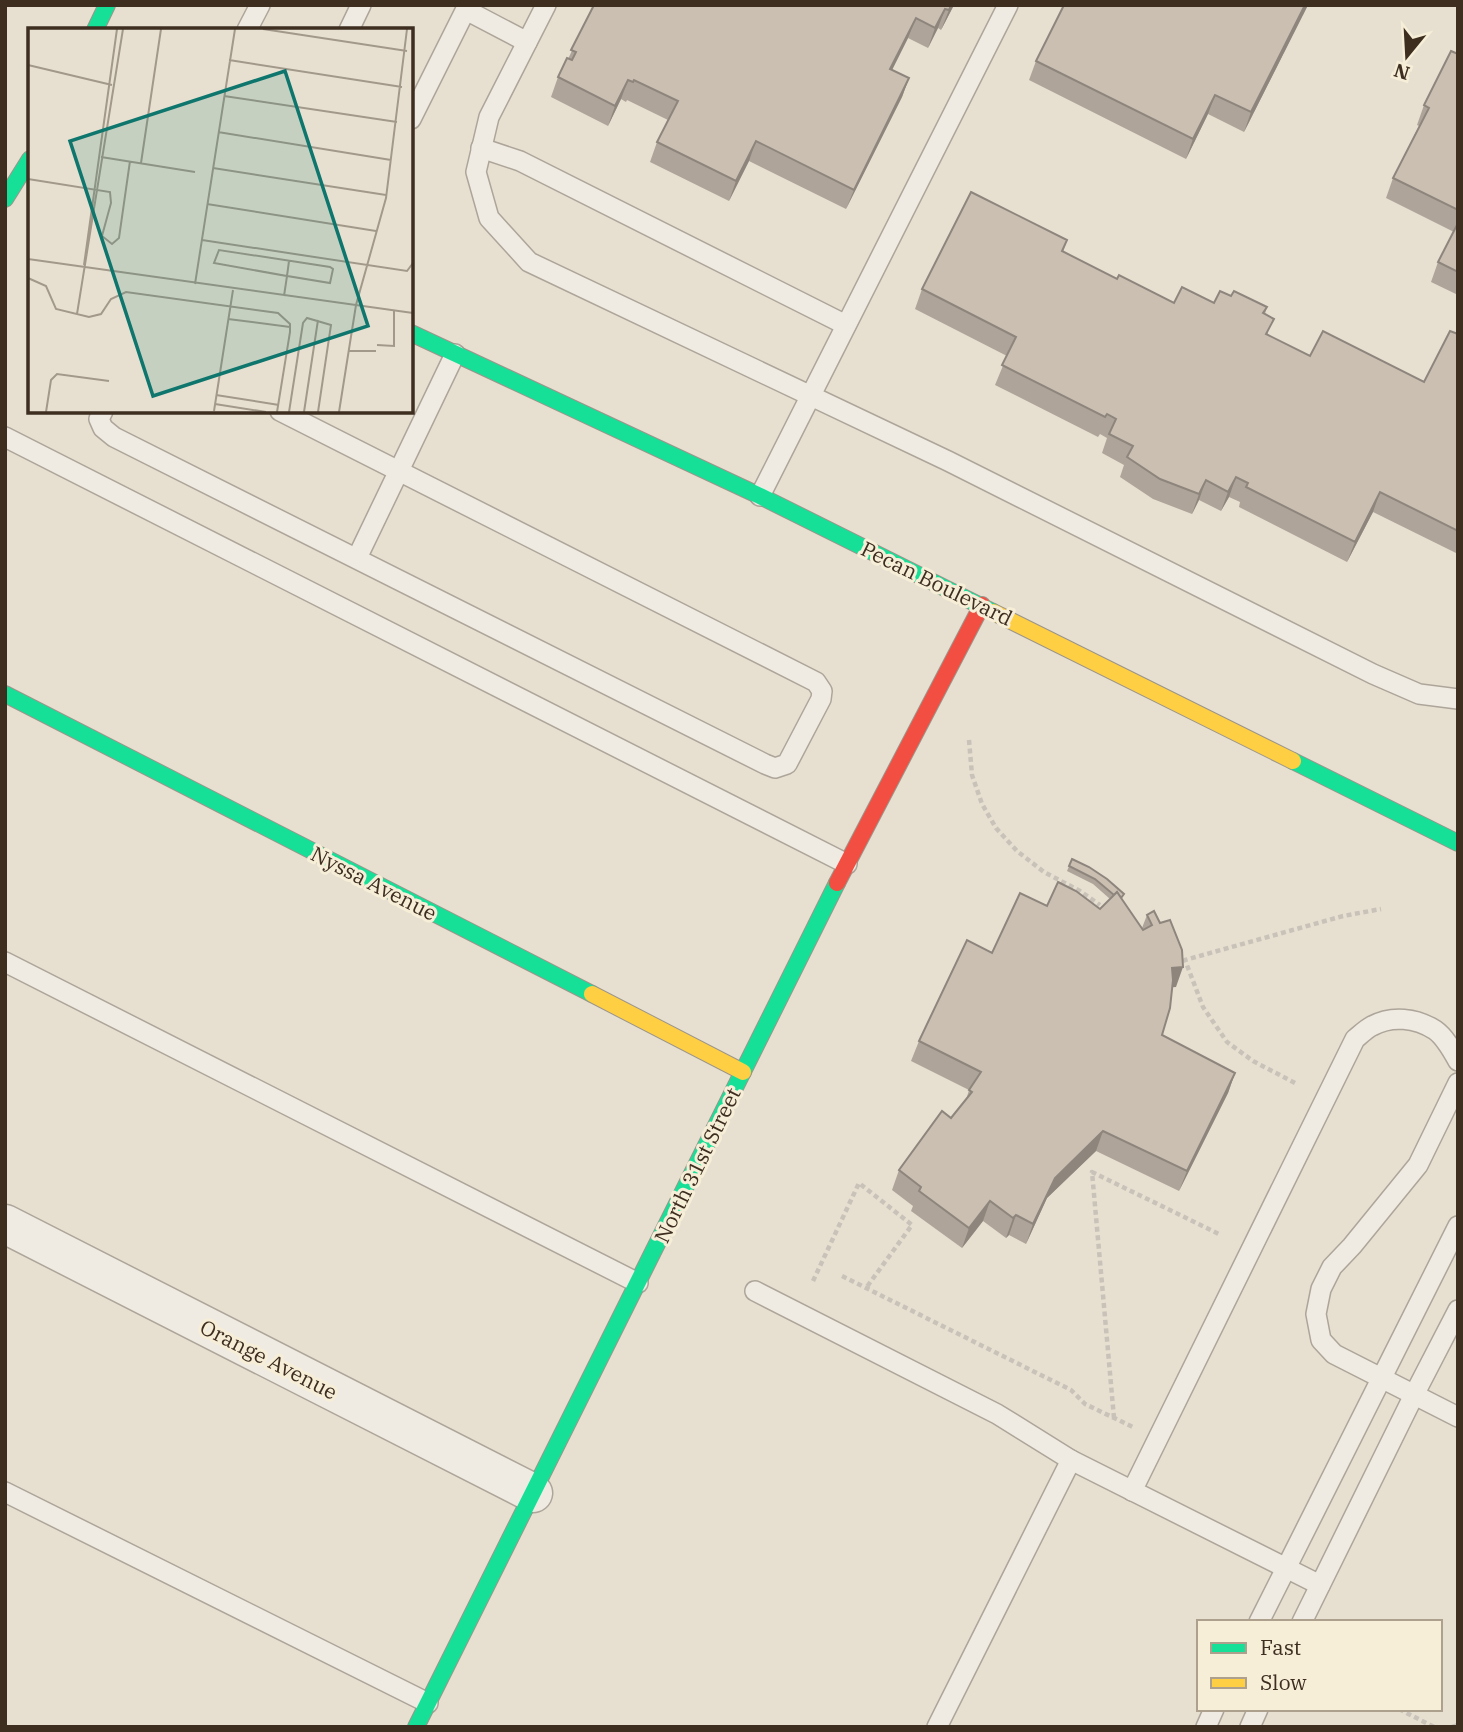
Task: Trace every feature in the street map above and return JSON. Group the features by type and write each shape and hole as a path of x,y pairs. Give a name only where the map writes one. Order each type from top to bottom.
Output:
{"street":[{"path":"96,28 107,5"},
{"path":"5,199 26,154"},
{"name":"Pecan Boulevard","path":"413,334 760,496 1458,843"},
{"name":"North 31st Street","path":"416,1727 847,864 982,605"},
{"name":"Nyssa Avenue","path":"5,694 743,1072"},
{"name":"Orange Avenue","path":"5,1224 533,1493"}],"lane":[{"path":"248,28 260,5"},
{"path":"350,28 361,5"},
{"path":"546,5 489,117 476,172 489,218 529,262 948,461 1373,674 1419,694 1458,699"},
{"path":"760,496 1008,5"},
{"path":"413,115 467,7 527,42"},
{"path":"481,148 520,161 846,325"},
{"path":"357,558 455,354"},
{"path":"102,413 99,419 103,428 114,437 765,764 775,768 786,764 821,699 822,691 816,682 284,413"},
{"path":"5,437 847,864"},
{"path":"5,962 638,1283"},
{"path":"1132,1492 1355,1039 1372,1026 1392,1018 1409,1019 1436,1031 1458,1061"},
{"path":"1458,1083 1418,1165 1332,1267 1321,1289 1316,1314 1321,1340 1334,1354 1458,1416"},
{"path":"1260,1620 1458,1226"},
{"path":"755,1291 997,1414 1070,1460 1320,1585"},
{"path":"1303,1620 1458,1310"},
{"path":"937,1727 1070,1460"},
{"path":"5,1492 428,1703"},
{"path":"1206,1727 1213,1711"},
{"path":"1250,1727 1257,1711"}],"path":[{"path":"969,740 972,775 982,804 996,828 1017,851 1044,872 1100,905"},
{"path":"1295,1083 1252,1061 1227,1042 1203,1007 1185,960 1381,908"},
{"path":"1114,1418 1091,1172 1221,1235"},
{"path":"813,1281 859,1183 912,1225 866,1288"},
{"path":"842,1276 1071,1390 1085,1404 1158,1439"},
{"path":"1403,1711 1434,1727"},
{"path":"1452,1727 1458,1725"}],"building":[{"path":"594,5 951,5 949,10 945,9 935,28 916,18 890,69 909,78 854,190 756,141 736,181 657,142 678,101 634,80 628,80 615,106 558,77 567,58 572,60 576,52 571,50"},
{"path":"1064,5 1305,5 1251,112 1215,95 1193,139 1036,61"},
{"path":"1451,51 1458,54 1458,210 1393,178 1429,108 1424,105"},
{"path":"971,192 1067,240 1062,251 1117,279 1119,275 1174,303 1182,287 1214,303 1220,291 1231,296 1234,291 1267,307 1263,313 1274,319 1266,334 1310,356 1323,331 1424,382 1450,331 1458,334 1458,531 1380,492 1355,542 1246,487 1248,483 1236,477 1228,492 1206,480 1199,494 1160,479 1127,457 1133,446 1109,434 1116,419 1107,414 1105,417 1002,365 1016,337 922,289"},
{"path":"1458,223 1458,272 1438,262"},
{"path":"1072,859 1107,879 1124,894 1121,898 1117,892 1114,895 1095,879 1069,866"},
{"path":"1058,882 1076,891 1100,909 1117,892 1143,930 1152,925 1147,915 1154,911 1160,923 1170,920 1182,950 1183,967 1172,968 1170,1008 1162,1035 1235,1073 1187,1171 1103,1131 1055,1178 1033,1224 1016,1215 1013,1218 990,1201 969,1228 919,1191 921,1187 899,1170 942,1111 951,1118 972,1092 969,1090 981,1072 919,1041 967,940 992,953 1020,893 1047,906"}],"traffic: fast":[{"path":"96,28 107,5"},
{"path":"5,199 28,162"},
{"path":"413,334 760,496 993,612"},
{"path":"5,694 592,994"},
{"path":"1293,761 1458,843"},
{"path":"416,1727 837,883"}],"traffic: slow":[{"path":"993,612 1293,761"},
{"path":"592,994 743,1072"}],"traffic: jam":[{"path":"837,883 982,605"}]}
